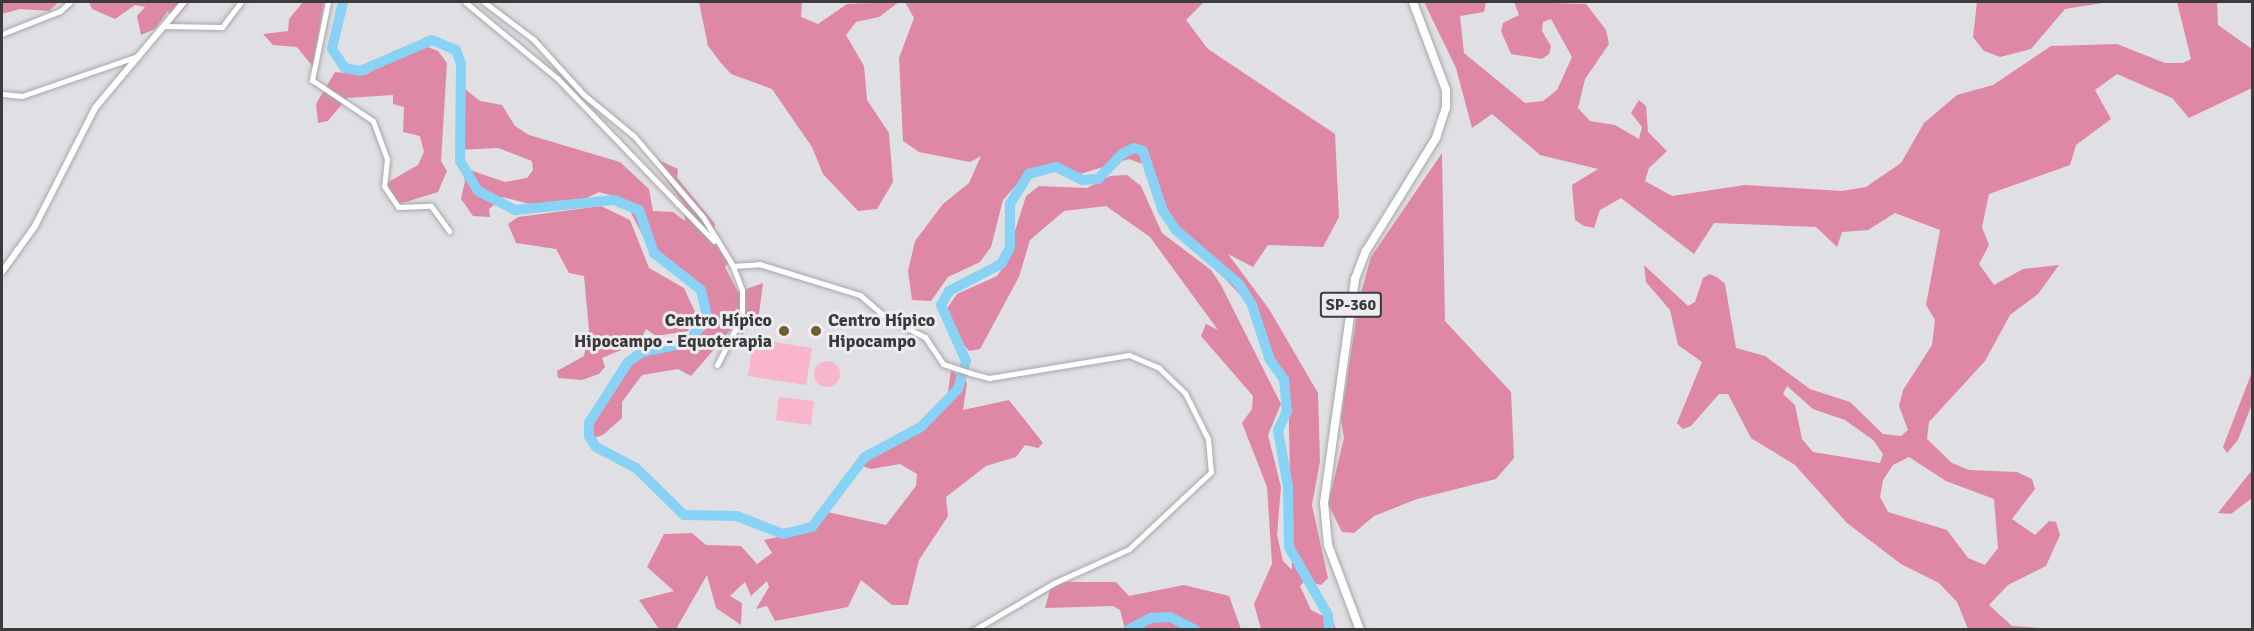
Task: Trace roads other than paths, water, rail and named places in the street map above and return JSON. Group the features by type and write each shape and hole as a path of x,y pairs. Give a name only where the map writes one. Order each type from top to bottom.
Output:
{"main road":[{"name":"SP-360","path":"1360,630 1328,545 1324,503 1355,279 1366,250 1436,138 1446,108 1446,90 1413,2"}],"street":[{"path":"2,34 60,11 70,2"},
{"path":"2,272 35,226 83,127 138,56 184,2"},
{"path":"164,26 222,27 242,2"},
{"path":"328,2 312,80 373,121 387,159 384,186 398,207 431,206 449,231"},
{"path":"465,2 557,78 719,246 735,267 742,290 742,316 717,365"},
{"path":"484,2 534,40 584,95 634,136 703,217 719,246"},
{"path":"2,94 22,96 138,56"},
{"path":"735,267 759,264 860,295 885,317 925,337 951,367 970,373 989,378 1083,365 1113,354 1143,360 1185,393 1213,461 1196,488 1130,549 1053,583 974,630"}],"waterway":[{"path":"343,2 332,49 345,68 360,71 432,40 456,50 461,64 460,161 478,191 515,210 614,200 639,210 654,253 701,290 708,320 685,343 642,352 628,362 589,423 589,436 596,447 636,468 684,515 737,516 783,534 812,527 865,457 921,427 958,389 966,361 941,305 949,291 1001,264 1010,248 1010,204 1029,174 1056,167 1083,180 1098,179 1122,154 1134,148 1143,151 1163,211 1176,230 1239,284 1252,305 1270,360 1284,379 1287,411 1278,430 1288,487 1289,547 1328,615 1329,630"},
{"path":"1128,630 1151,618 1170,617 1195,630"}],"place":[{"name":"Centro Hípico Hipocampo - Equoterapia","path":"784,331"},
{"name":"Centro Hípico Hipocampo","path":"816,331"}]}
